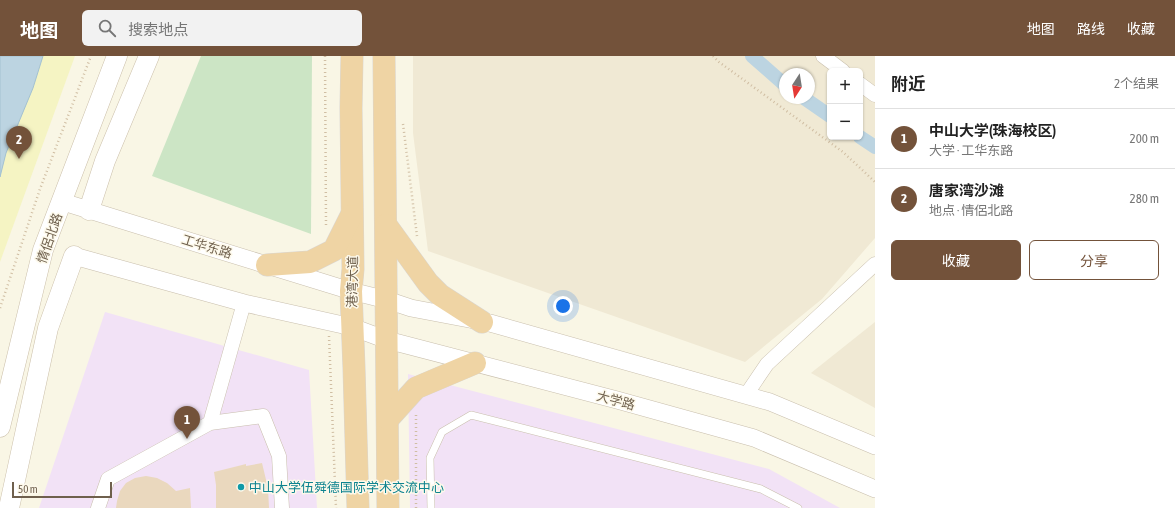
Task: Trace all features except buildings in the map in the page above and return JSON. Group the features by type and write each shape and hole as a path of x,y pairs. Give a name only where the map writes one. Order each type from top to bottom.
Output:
{"highway":[{"name":"港湾大道","path":"352,56 351,108 353,269 350,291 358,508"},
{"path":"384,56 388,508"},
{"path":"267,265 310,262 334,250 352,213"},
{"path":"386,225 428,283 440,295 482,322"},
{"path":"388,419 416,388 475,363"}],"main road":[{"name":"情侶北路","path":"0,427 43,250 117,56"},
{"path":"89,210 105,161 149,56"},
{"path":"9,508 48,328 74,256"}],"street":[{"path":"822,56 838,68"},
{"path":"863,86 875,95"},
{"name":"工华东路","path":"62,202 350,291"},
{"path":"74,256 244,303 352,327"},
{"path":"746,395 767,364 875,264"},
{"path":"350,291 387,300 411,308 482,322 770,402 875,446"},
{"path":"210,423 244,303"},
{"name":"大学路","path":"352,327 387,340 754,438 875,489"},
{"path":"98,508 108,479 210,423 263,416 279,456 282,508"}],"lane":[{"path":"431,508 430,458 442,432 471,415 761,489 798,508"}],"path":[{"path":"0,308 40,189 91,56"},
{"path":"325,56 327,253"},
{"path":"713,56 719,62 843,152 875,182"},
{"path":"328,322 336,508"}],"shaded area":[{"path":"201,56 312,56 311,234 152,176"},
{"path":"413,56 875,56 875,238 822,299 745,362 428,251 413,133"},
{"path":"105,312 309,370 317,508 39,508"},
{"path":"875,322 875,408 811,373"},
{"path":"408,374 769,469 840,508 410,508"}],"sand":[{"path":"0,56 75,56 0,262"}],"water":[{"path":"0,56 43,56 33,88 6,153 0,177"}],"waterway":[{"path":"752,56 779,80"},
{"path":"813,104 827,114"},
{"path":"863,139 875,147"}],"place":[{"name":"唐家湾沙滩","path":"19,159"},
{"name":"中山大学(珠海校区)","path":"187,439"},
{"name":"中山大学伍舜德国际学术交流中心","path":"241,487"}]}
